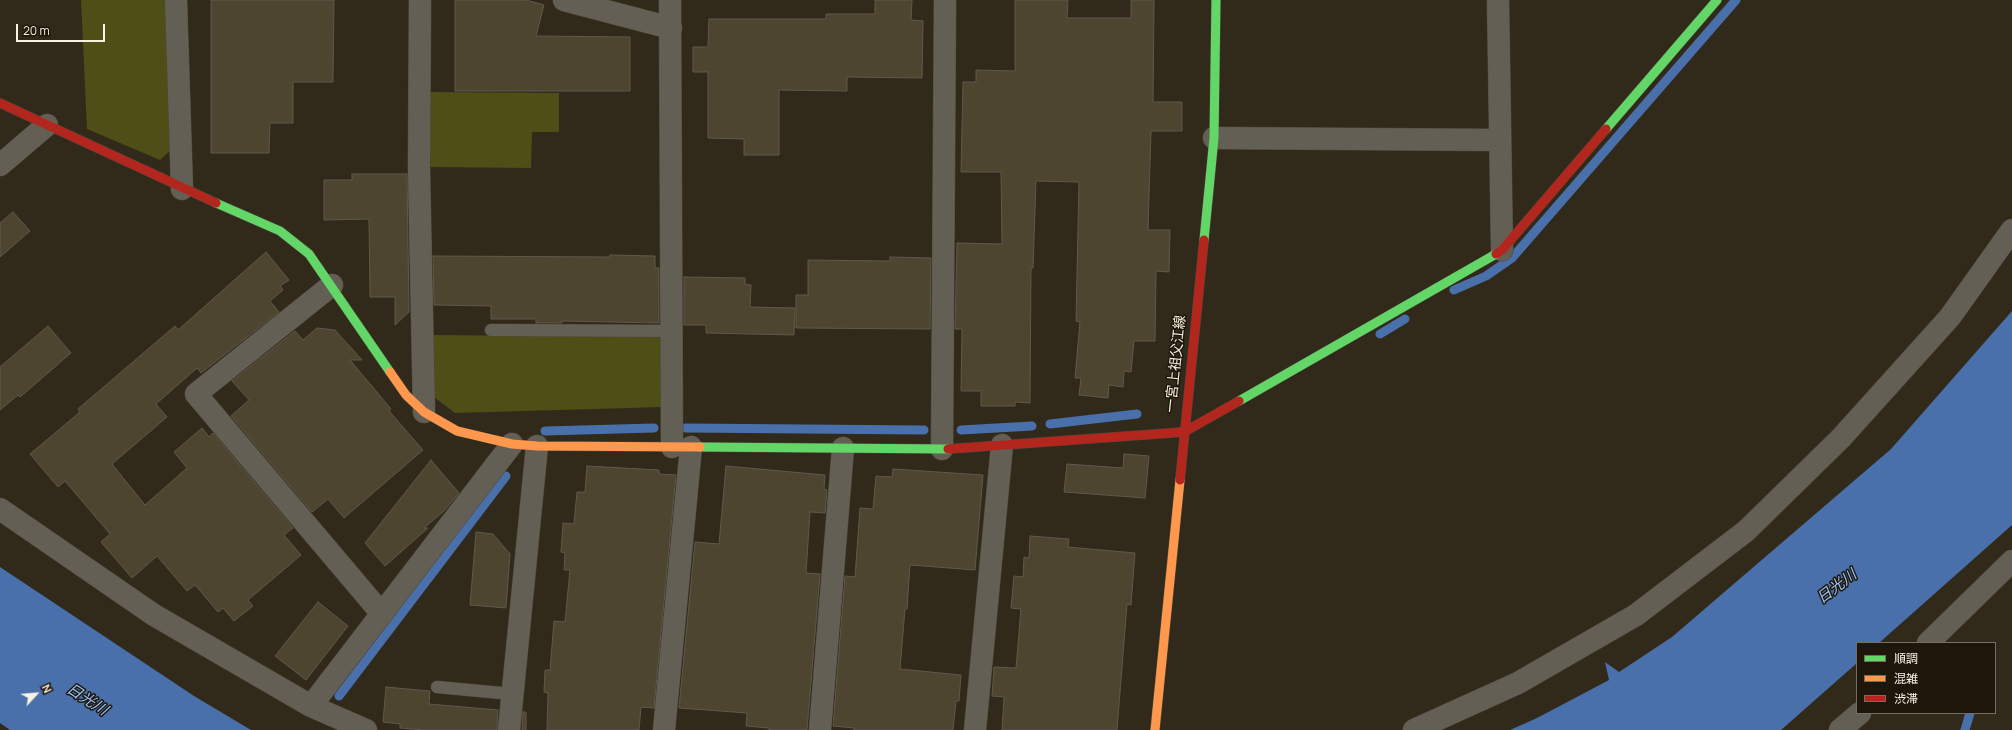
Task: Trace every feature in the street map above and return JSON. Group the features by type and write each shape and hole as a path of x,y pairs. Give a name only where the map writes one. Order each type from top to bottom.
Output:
{"street":[{"path":"176,0 182,189"},
{"path":"420,0 419,171 424,412"},
{"path":"564,0 671,28"},
{"path":"664,730 681,447 671,331 670,0"},
{"path":"942,449 945,0"},
{"name":"一宮上祖父江線","path":"1155,730 1214,138 1216,0"},
{"path":"1498,0 1499,140 1502,250"},
{"path":"0,103 182,189 280,231 309,254 332,285 406,395 424,412 457,431 512,444 537,446 942,449 1184,432 1395,313 1502,250 1717,0"},
{"path":"0,165 47,125"},
{"path":"1214,138 1499,140"},
{"path":"1414,730 1518,683 1636,615 1746,530 1841,438 1950,318 2012,230"},
{"path":"332,285 196,394 382,614"},
{"path":"311,706 512,444"},
{"path":"975,730 1002,445"},
{"path":"509,730 537,446"},
{"path":"820,730 843,448"},
{"path":"0,509 154,615 311,706 366,730"},
{"path":"1929,642 2012,561"},
{"path":"1840,730 1859,714"}],"lane":[{"path":"491,330 671,331"},
{"path":"437,686 512,694"}],"shaded area":[{"path":"81,0 167,0 171,150 160,160 87,129"},
{"path":"430,92 559,93 559,132 532,132 531,168 429,167"},
{"path":"430,335 664,337 663,407 455,413 430,394"}],"water":[{"name":"日光川","path":"2012,311 2012,525 1880,642 1856,642 1856,664 1781,730 1510,730 1537,718 1609,680 1605,662 1619,672 1672,637 1891,449"},
{"name":"日光川","path":"0,567 194,696 251,730 10,730 0,723"}],"building":[{"path":"211,0 334,0 333,82 293,82 293,123 270,123 269,153 211,153"},
{"path":"455,0 526,0 544,5 536,36 630,37 630,91 455,91"},
{"path":"875,0 912,0 911,20 923,21 922,78 847,77 847,91 779,90 779,155 744,155 744,139 708,138 708,72 693,72 693,47 708,47 709,19 826,19 826,14 875,14"},
{"path":"1015,0 1068,0 1067,18 1131,18 1131,0 1154,0 1153,102 1182,102 1182,131 1151,131 1148,230 1170,230 1169,272 1156,271 1155,341 1134,341 1131,372 1124,371 1123,387 1109,385 1108,398 1079,395 1081,378 1075,378 1080,322 1076,321 1079,182 1036,181 1033,268 1031,268 1030,403 1015,402 1015,406 981,406 981,391 961,391 962,329 955,329 957,243 1002,244 1001,172 961,172 963,82 976,82 976,70 1015,71"},
{"path":"352,174 407,174 409,312 395,325 395,297 370,297 369,219 324,220 324,180 352,180"},
{"path":"13,212 30,231 0,257 0,223"},
{"path":"266,252 289,280 280,286 283,290 270,301 279,312 201,373 197,368 156,404 167,417 112,464 145,505 187,468 174,452 202,428 209,437 213,433 293,528 284,535 301,555 248,600 253,606 234,621 223,608 218,612 195,585 187,591 157,556 132,578 101,542 110,534 65,481 58,487 30,454 80,412 78,409 175,326 178,330"},
{"path":"610,255 655,256 655,268 659,268 659,323 562,321 562,323 536,323 536,319 491,319 491,306 434,305 433,256 610,257"},
{"path":"890,257 931,258 930,329 796,328 796,295 808,295 808,260 890,261"},
{"path":"684,277 745,278 745,284 751,285 750,307 795,308 794,335 706,333 706,325 684,325"},
{"path":"48,326 71,353 20,397 18,395 0,410 0,367"},
{"path":"317,328 335,330 362,360 350,360 391,409 389,411 423,450 344,518 328,499 312,512 231,416 249,400 232,381 295,331 303,340"},
{"path":"1124,454 1149,456 1145,498 1064,492 1067,464 1123,468"},
{"path":"431,460 459,493 445,510 424,528 428,528 385,566 365,543"},
{"path":"587,466 659,470 659,474 676,475 654,708 641,707 639,730 547,730 548,693 544,692 545,670 550,670 554,621 565,622 570,570 564,570 565,553 561,552 563,523 574,524 577,492 585,492"},
{"path":"726,466 825,475 824,489 827,490 825,513 810,512 806,573 820,574 807,730 769,730 769,728 746,726 747,713 679,708 695,542 719,544"},
{"path":"893,469 983,475 975,570 910,565 907,609 905,609 900,669 961,675 959,701 956,701 953,730 854,730 854,728 833,726 845,576 855,577 860,508 873,509 876,476 892,477"},
{"path":"476,532 493,534 510,554 506,608 470,605"},
{"path":"1030,536 1069,539 1068,547 1135,553 1131,605 1127,604 1117,730 1002,730 1004,697 992,696 994,667 1016,668 1021,609 1011,608 1014,576 1023,577 1024,557 1029,558"},
{"path":"318,602 348,626 306,680 275,656"},
{"path":"386,687 430,691 429,704 498,710 497,730 424,730 400,728 400,724 383,722"},
{"path":"523,712 526,712 526,730 522,730"}],"waterway":[{"path":"1454,290 1486,276 1512,258 1736,0"},
{"path":"1380,334 1405,319"},
{"path":"1050,424 1137,414"},
{"path":"961,430 1032,426"},
{"path":"545,431 654,428"},
{"path":"686,428 924,430"},
{"path":"339,696 506,476"},
{"path":"1965,730 1970,714"}],"traffic: fast":[{"path":"1204,240 1214,138 1216,0"},
{"path":"1606,129 1717,0"},
{"path":"216,203 280,231 309,254 390,372"},
{"path":"1239,401 1496,254"},
{"path":"700,447 948,449"}],"traffic: slow":[{"path":"390,372 406,395 424,412 457,431 512,444 537,446 700,447"},
{"path":"1155,730 1180,480"}],"traffic: jam":[{"path":"0,103 216,203"},
{"path":"1496,254 1502,250 1606,129"},
{"path":"1180,480 1204,240"},
{"path":"948,449 1184,432 1239,401"}]}
